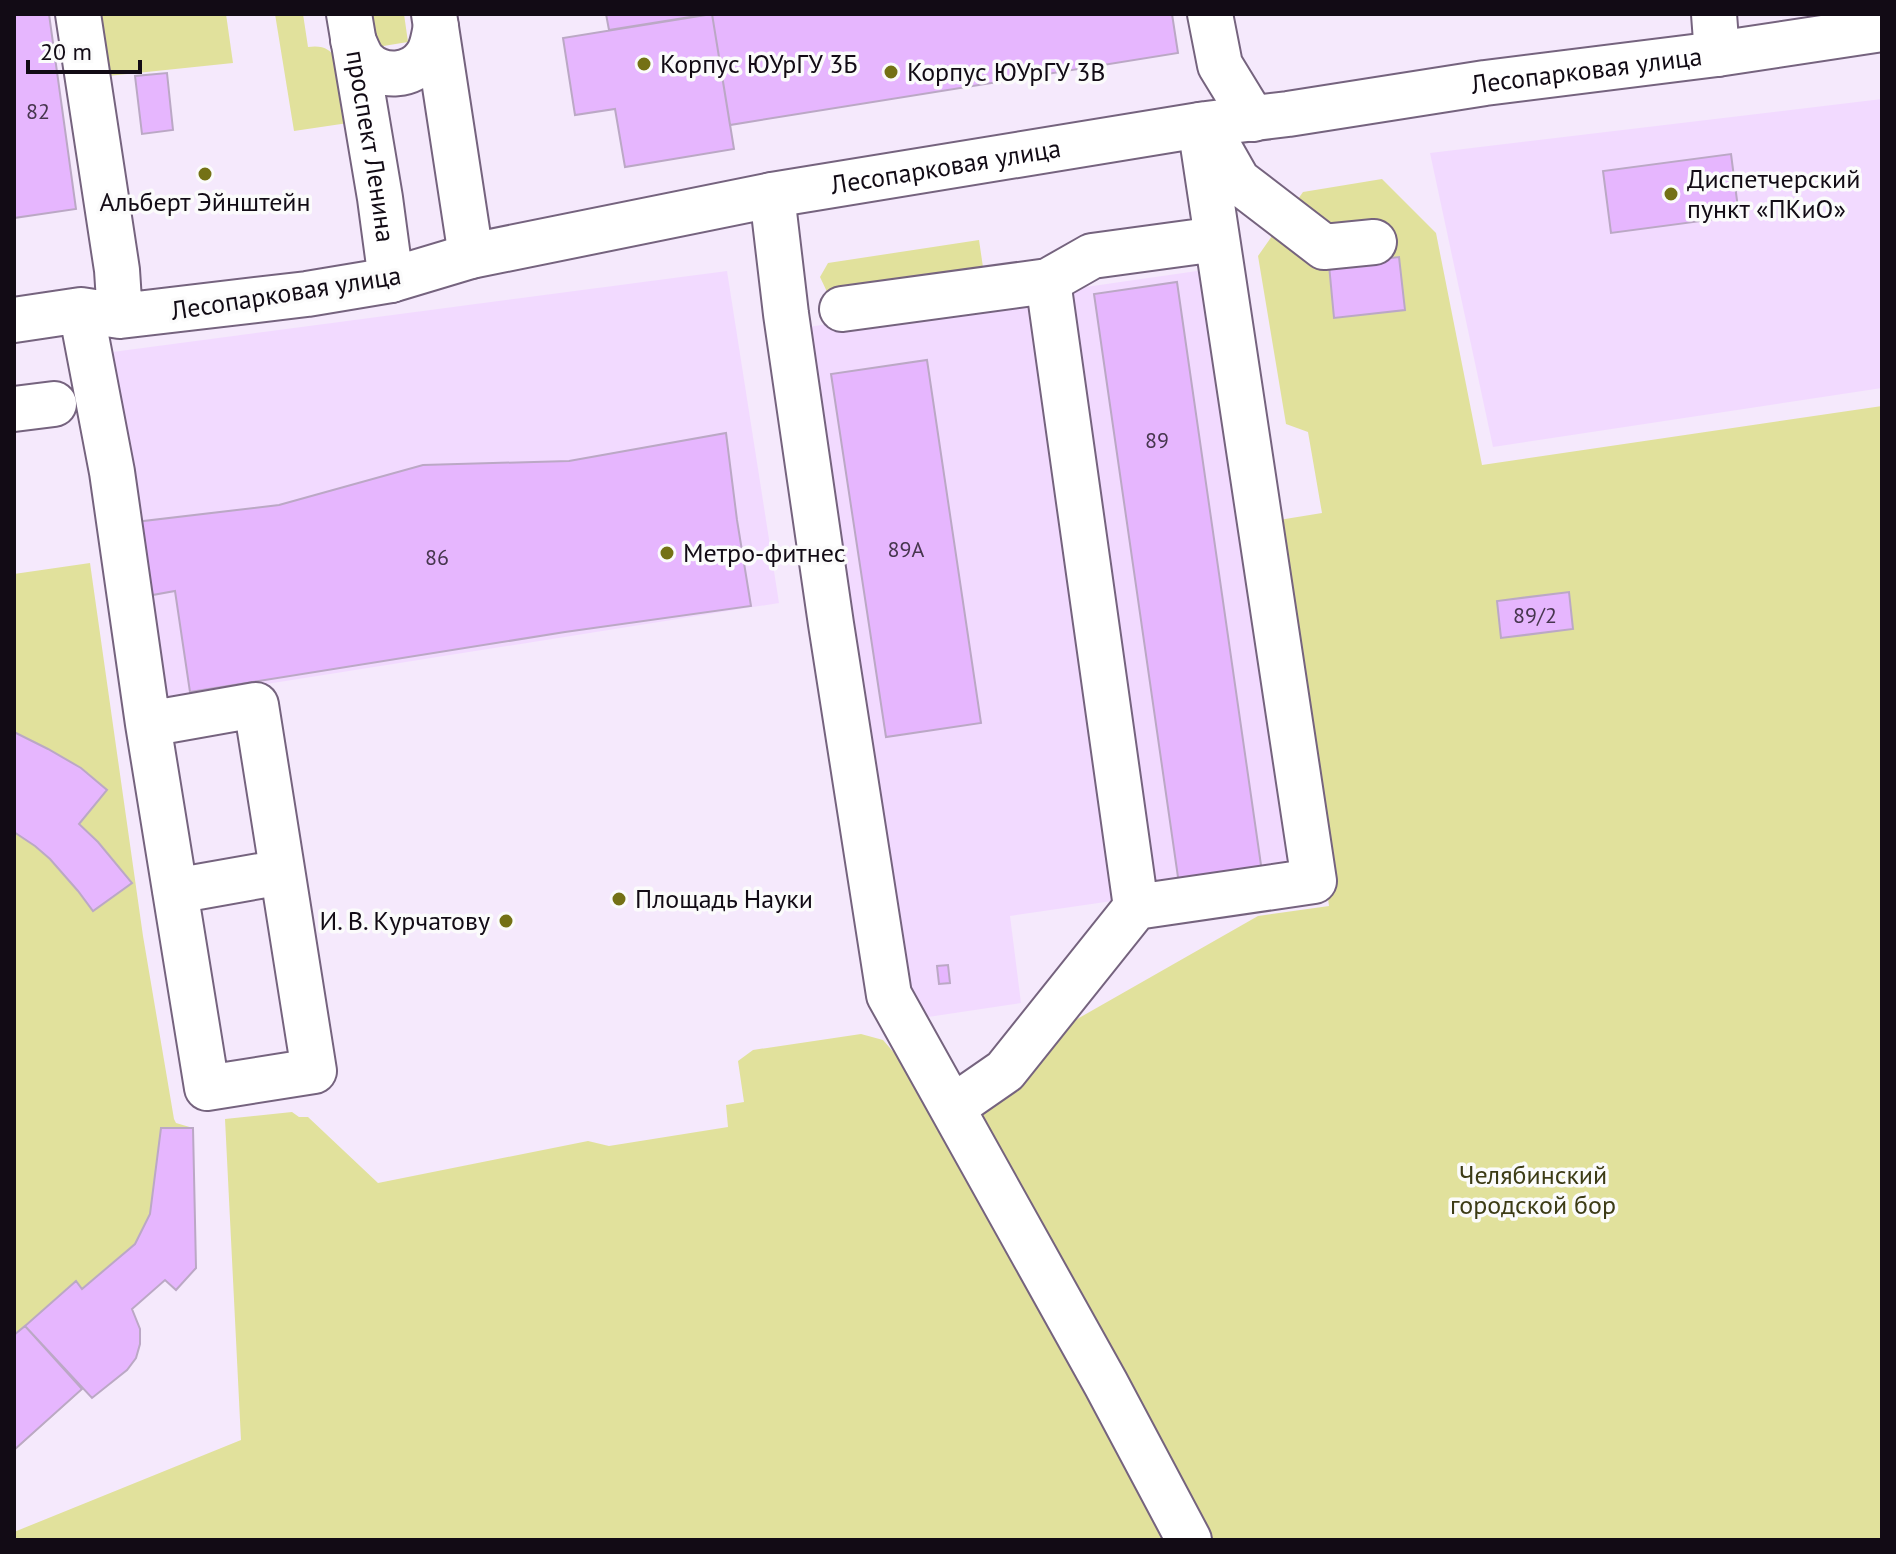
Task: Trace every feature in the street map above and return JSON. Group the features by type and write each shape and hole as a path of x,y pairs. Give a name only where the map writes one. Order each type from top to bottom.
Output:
{"main road":[{"path":"78,14 117,270 100,313 112,472 148,724 207,1088 314,1071 256,705 148,724"},
{"path":"1210,14 1220,65 1253,119"},
{"path":"351,27 362,59 386,73 400,73 413,69 424,60 431,49 435,21"},
{"path":"435,21 471,256"},
{"name":"проспект Ленина","path":"351,27 391,280"},
{"name":"Лесопарковая улица","path":"14,320 307,294 391,280 471,256 772,195 1485,83 1715,34 1882,29"},
{"path":"953,1107 1005,1071 1136,907 1314,881 1217,239 1203,125"},
{"path":"1203,125 1238,181 1324,247 1374,242"},
{"path":"772,195 786,314 889,995 1106,1384 1189,1540"},
{"path":"842,309 1048,281 1092,256 1217,239"},
{"path":"1048,281 1136,907"},
{"path":"175,891 282,872"}],"shaded area":[{"path":"1882,99 1882,388 1493,447 1430,153"},
{"path":"1204,270 1291,875 1010,916 1021,1003 908,1020 808,327"},
{"path":"727,271 779,603 147,703 105,353"}],"green space":[{"path":"99,14 226,14 233,63 108,76"},
{"path":"275,14 303,14 308,47 325,48 334,56 341,76 348,123 294,131"},
{"path":"366,14 404,14 408,42 371,48"},
{"name":"Челябинский городской бор","path":"1382,179 1436,233 1482,465 1882,406 1882,1540 14,1540 14,1532 241,1440 225,1119 292,1112 299,1117 308,1117 378,1183 588,1141 609,1146 728,1127 726,1105 744,1102 738,1061 753,1050 861,1034 883,1040 935,1100 1258,916 1329,906 1279,520 1322,513 1308,432 1286,424 1258,256 1303,192"},
{"path":"979,240 984,274 829,296 820,277 828,263"},
{"path":"90,563 143,936 174,1119 176,1123 193,1128 196,1268 176,1290 165,1280 132,1309 141,1339 139,1350 128,1368 92,1398 83,1389 14,1451 14,574"}],"building":[{"path":"14,14 49,14 76,209 14,218"},
{"path":"606,14 709,14 609,30"},
{"name":"Корпус ЮУрГУ 3Б","path":"712,14 734,149 625,167 615,109 575,115 563,38"},
{"name":"Корпус ЮУрГУ 3В","path":"712,14 1172,14 1178,53 730,125"},
{"path":"167,73 173,130 142,134 135,76"},
{"name":"Диспетчерский пункт «ПКиО»","path":"1731,154 1739,216 1611,233 1603,171"},
{"path":"1399,257 1405,310 1334,318 1329,265"},
{"path":"1177,282 1262,872 1179,884 1094,294"},
{"path":"927,360 981,723 886,737 831,374"},
{"path":"726,433 751,606 565,632 190,692 175,591 136,598 127,523 279,505 423,465 569,461"},
{"path":"1569,592 1573,629 1501,638 1497,601"},
{"path":"14,732 81,768 107,790 79,824 132,883 93,911 50,859 14,832"},
{"path":"948,965 950,983 939,984 937,966"},
{"path":"161,1128 193,1128 196,1268 176,1290 165,1280 132,1309 140,1329 136,1358 127,1370 92,1398 25,1326 76,1281 82,1289 135,1244 150,1214"},
{"path":"25,1326 82,1389 14,1450 14,1335"}],"place":[{"name":"Корпус ЮУрГУ 3Б","path":"644,64"},
{"name":"Корпус ЮУрГУ 3В","path":"891,72"},
{"name":"Альберт Эйнштейн","path":"205,174"},
{"name":"Диспетчерский пункт «ПКиО»","path":"1671,194"},
{"name":"Метро-фитнес","path":"667,553"},
{"name":"Площадь Науки","path":"619,899"},
{"name":"И. В. Курчатову","path":"506,921"}]}
